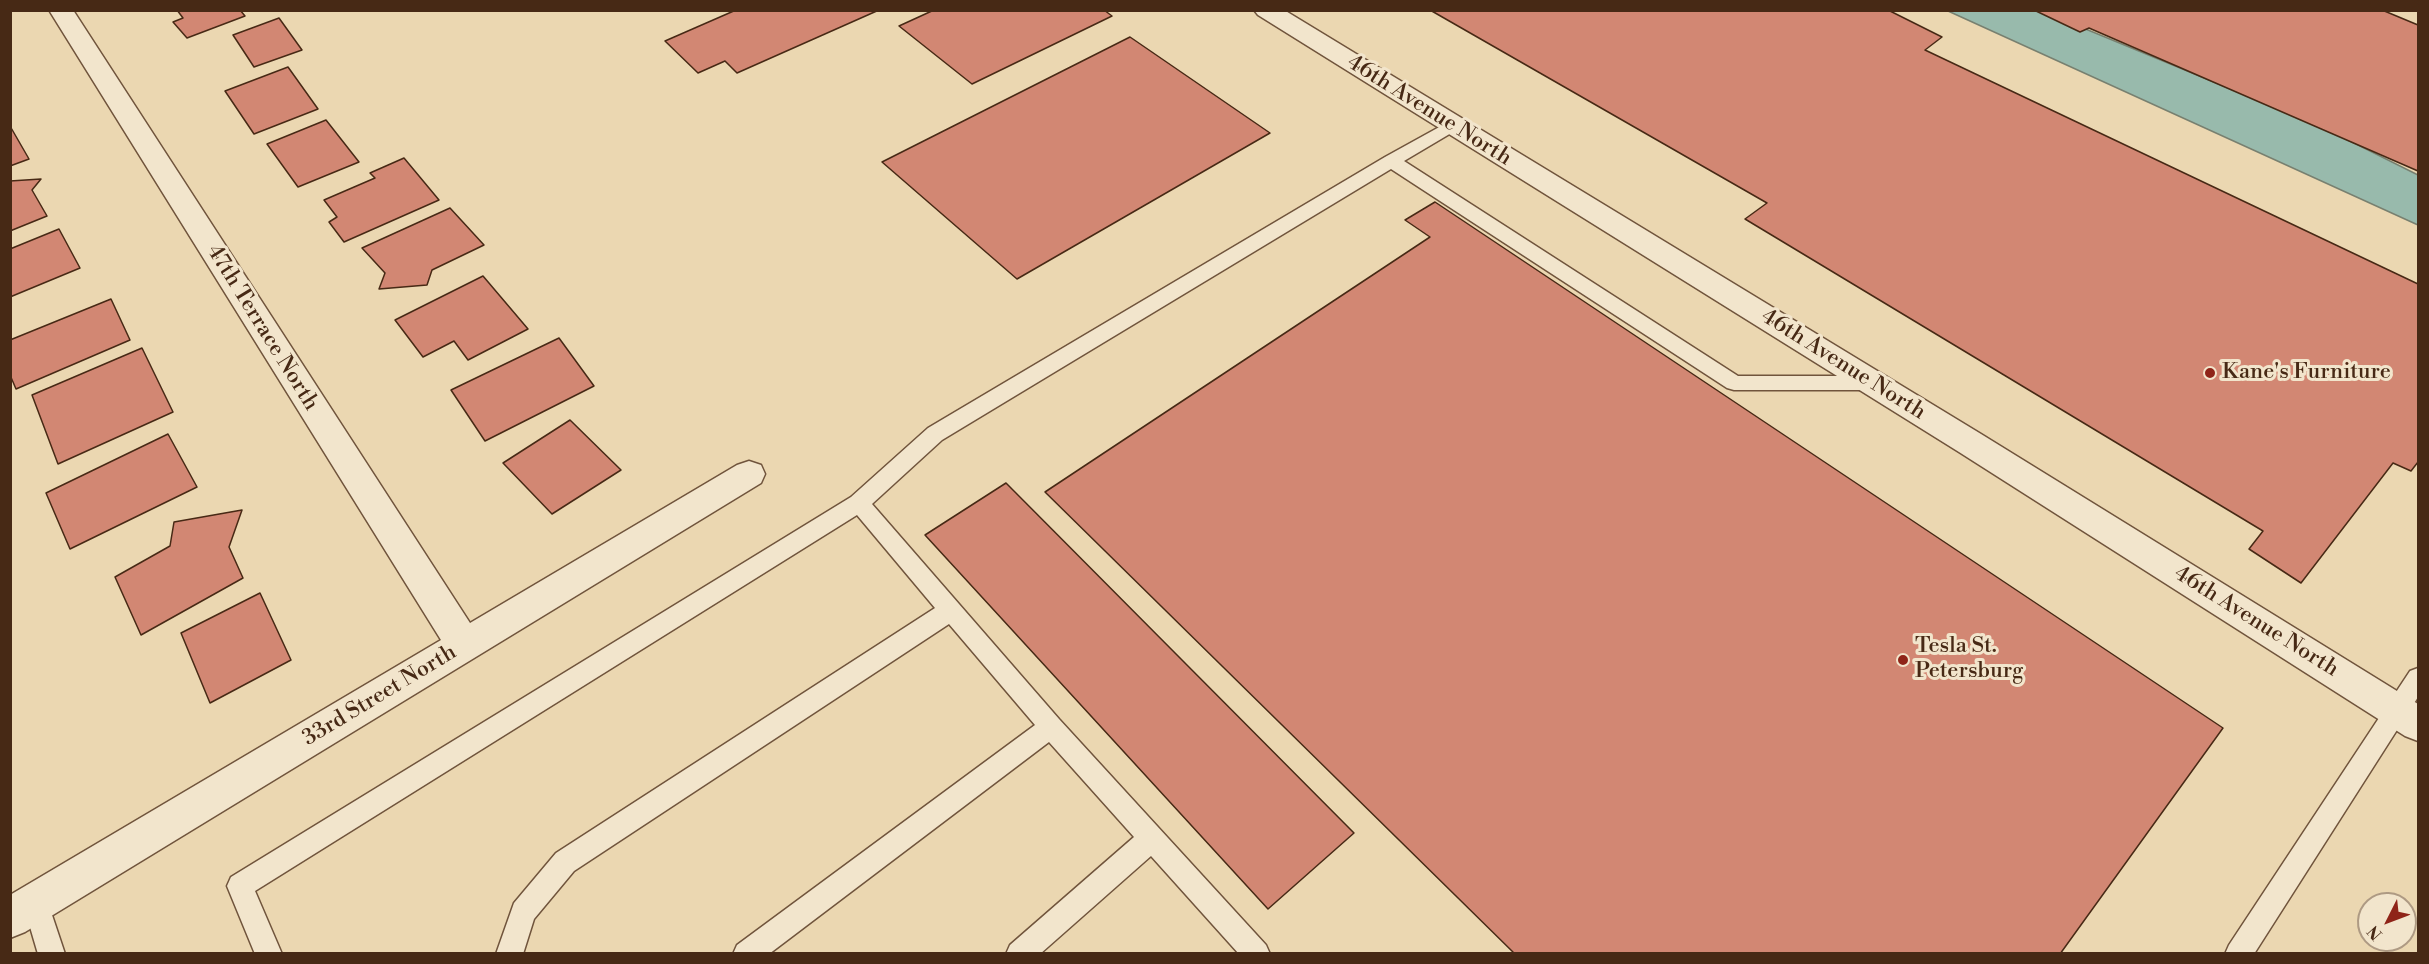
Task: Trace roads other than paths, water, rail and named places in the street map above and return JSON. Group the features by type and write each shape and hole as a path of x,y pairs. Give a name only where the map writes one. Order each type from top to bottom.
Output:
{"street":[{"name":"47th Terrace North","path":"61,10 464,645"},
{"name":"46th Avenue North","path":"1266,10 1873,383 2408,717"},
{"name":"33rd Street North","path":"23,911 750,474"}],"lane":[{"path":"269,954 240,886 859,502 935,434 1452,125"},
{"path":"1390,161 1734,383 1873,383"},
{"path":"859,502 1051,727 1257,954"},
{"path":"510,954 523,912 565,862 951,610"},
{"path":"2238,954 2408,717 2418,678"},
{"path":"746,954 1051,727"},
{"path":"1019,954 1152,838"},
{"path":"23,911 52,954"}],"place":[{"name":"Kane's Furniture","path":"2210,373"},
{"name":"Tesla St. Petersburg","path":"1903,660"}]}
